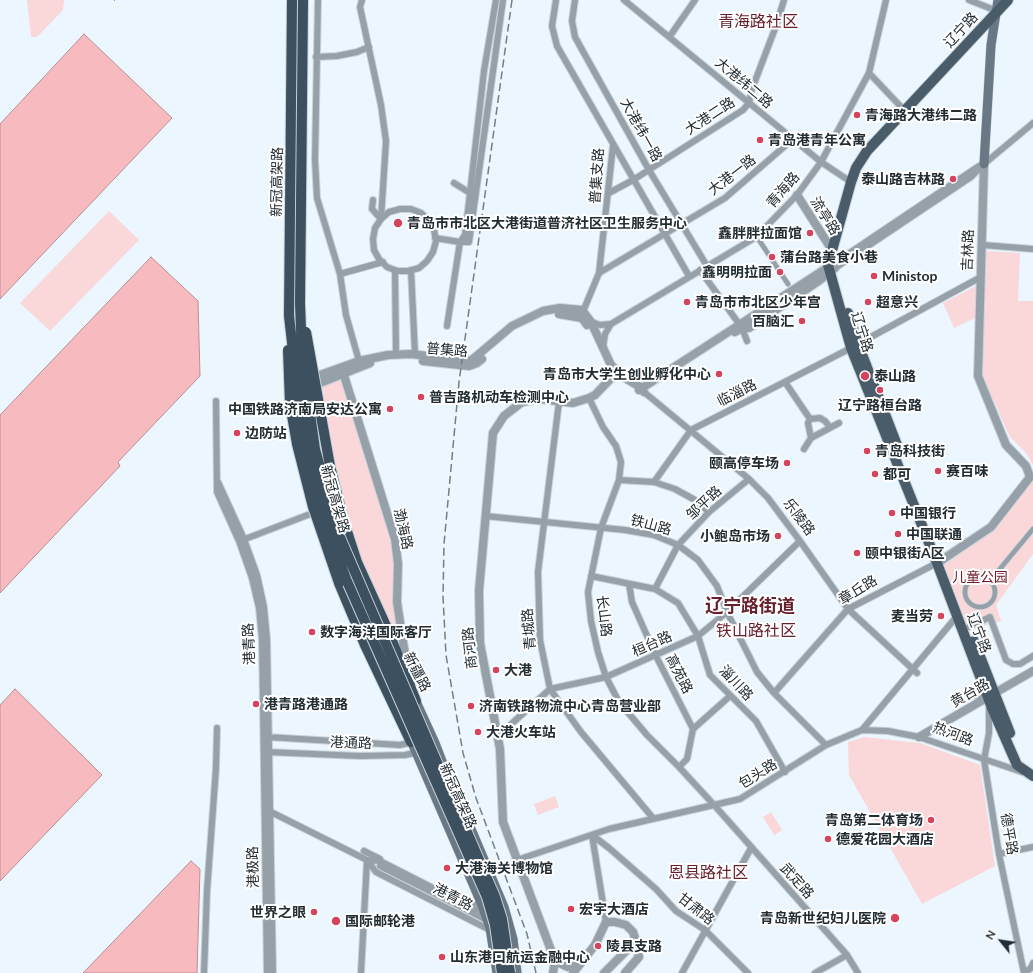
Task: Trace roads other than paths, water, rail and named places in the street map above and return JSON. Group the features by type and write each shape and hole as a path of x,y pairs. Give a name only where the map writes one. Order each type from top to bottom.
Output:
{"highway":[{"name":"新冠高架路","path":"292,0 289,316 297,386 307,446 324,516 346,579 487,897 495,925 502,973"},
{"name":"新冠高架路","path":"303,0 300,303 302,357 315,449 339,535 495,897 502,919 510,973"},
{"path":"300,303 330,466 344,522 357,562 387,628 416,701"},
{"path":"289,316 287,363 290,404 313,507 339,583 365,645 411,742"}],"main road":[{"path":"994,0 998,11"},
{"name":"吉林路","path":"984,164 994,24 998,11 998,0"},
{"name":"辽宁路","path":"1008,0 867,151 856,168 851,182 832,250 832,267 854,346 968,627 991,696 1017,765 1031,771"},
{"name":"辽宁路","path":"832,267 855,184 871,155 884,139 1017,0"},
{"name":"新疆路","path":"311,382 314,413 323,462 341,531 354,568 393,658 430,731 447,776 484,856 504,908 513,940 517,973"},
{"path":"291,390 297,431 318,511 343,582 391,689 416,754 488,920 497,973"},
{"name":"辽宁路","path":"940,561 957,616 991,696"}],"street":[{"path":"318,0 315,160 318,198 340,274 346,315 359,361"},
{"path":"362,0 360,7 381,105 386,141 381,219"},
{"path":"447,326 460,242 465,235 484,71 496,0"},
{"path":"435,238 469,242 503,0"},
{"name":"普集支路","path":"556,0 552,26 557,46 613,146 599,273 582,314"},
{"name":"大港纬一路","path":"575,0 572,21 575,37 649,170 707,266"},
{"name":"大港纬二路","path":"624,0 670,36 820,162 851,182"},
{"path":"670,36 695,0"},
{"name":"大港二路","path":"609,193 633,180 743,110 750,103 752,89 776,26 784,0"},
{"name":"青海路","path":"611,324 756,236 797,195 820,162 869,73 886,0"},
{"path":"969,0 998,11"},
{"path":"316,57 337,56 357,52 369,46"},
{"path":"869,73 904,110"},
{"path":"642,390 971,177 984,164 1033,124"},
{"name":"大港一路","path":"599,273 732,193 793,139"},
{"path":"613,146 690,276"},
{"name":"吉林路","path":"984,164 978,376 1006,445 1026,466 1030,477"},
{"path":"454,183 470,193"},
{"name":"流亭路","path":"797,195 832,250"},
{"path":"373,200 372,209 381,219"},
{"path":"400,208 411,209 421,213 429,220 434,230 435,238 433,252 428,261 419,268 411,270 395,270 383,262 374,250 373,239 375,228 381,219 389,212 400,208"},
{"path":"759,240 788,284"},
{"path":"982,244 1033,249"},
{"path":"340,274 383,262"},
{"path":"395,270 396,355"},
{"path":"411,270 415,354"},
{"path":"700,270 741,326 747,341"},
{"name":"临淄路","path":"654,482 691,430 854,346 981,277"},
{"name":"普集路","path":"342,370 359,361 396,355 415,354 469,360 474,359 502,333 542,311 553,309 582,314"},
{"name":"普集路","path":"342,370 391,359 410,359 472,366 517,328 542,316 582,314"},
{"name":"乐陵路","path":"582,314 591,322 604,352 615,372 622,381 642,390"},
{"name":"乐陵路","path":"582,314 607,365 642,390 749,479 768,498 848,609 915,672"},
{"path":"591,322 600,325 611,324"},
{"path":"604,352 602,342 611,324"},
{"path":"291,390 342,370"},
{"name":"渤海路","path":"342,370 395,539 398,564 396,602 404,648 416,701"},
{"path":"589,398 615,372"},
{"name":"商河路","path":"555,961 503,822 500,749 480,643 479,591 493,433 504,416 522,402 540,400 573,403 589,398 607,383 615,372"},
{"path":"607,383 618,380 622,381"},
{"path":"785,382 810,419"},
{"name":"长山路","path":"589,398 603,427 616,446 621,462 619,480 601,528 588,592 591,621 598,652 606,677 619,702 647,735 715,806"},
{"name":"港青路","path":"216,401 217,492 241,540 259,608 262,639 267,752 267,810 367,860 380,861 480,912 484,910"},
{"name":"青城路","path":"559,402 538,572 540,640 550,688 581,732 653,818"},
{"path":"810,419 820,418 830,426"},
{"path":"810,419 808,423 811,438"},
{"path":"804,449 811,438 830,426 839,423"},
{"name":"章丘路","path":"774,693 848,609 940,561 991,527 1030,477"},
{"name":"邹平路","path":"654,589 678,545 709,512 749,479"},
{"path":"619,480 654,482 675,489 695,500 709,512"},
{"path":"241,540 318,511"},
{"name":"铁山路","path":"485,516 625,530 654,535 678,545 698,560 717,586 727,612 757,672 774,693 826,745"},
{"path":"990,581 1033,529"},
{"name":"桓台路","path":"550,688 606,677 698,636 727,612 800,541"},
{"name":"淄川路","path":"591,576 654,589 678,603 698,636 710,675 756,721 785,772"},
{"path":"977,578 990,581 994,591 992,600 989,604 980,607 969,605 965,591 969,582 977,578"},
{"name":"高苑路","path":"629,584 632,602 656,656 693,729"},
{"name":"包头路","path":"517,860 592,835 653,818 715,806 740,799 826,745 862,730 915,672 957,616"},
{"path":"968,627 990,617 1006,660 1013,664 1020,664 1033,656"},
{"name":"黄台路","path":"919,737 1033,671"},
{"path":"497,737 550,688"},
{"path":"970,695 991,696"},
{"path":"679,767 686,759 693,729 730,696"},
{"name":"德平路","path":"991,696 989,733 984,760 999,854 1024,973"},
{"path":"204,973 207,891 216,776 217,728"},
{"name":"热河路","path":"862,730 881,730 919,737 984,760 1031,771"},
{"name":"港通路","path":"266,737 400,745 411,742 430,731"},
{"name":"港通路","path":"267,752 360,756 416,754 435,743"},
{"name":"武定路","path":"715,806 847,955 858,973"},
{"name":"港极路","path":"267,810 267,973"},
{"name":"港极路","path":"267,810 273,973"},
{"path":"573,973 594,945 606,922 592,835"},
{"name":"甘肃路","path":"592,835 656,889 676,911 705,930 748,973"},
{"path":"999,854 1033,847"},
{"path":"682,973 752,848"},
{"path":"364,851 484,910"},
{"path":"361,973 367,860"},
{"name":"港青路","path":"367,860 376,872 490,930"},
{"path":"380,866 488,920"},
{"path":"606,922 615,922 626,925 633,932 639,957 625,973"},
{"path":"604,973 636,941"},
{"path":"815,973 847,955"},
{"path":"553,973 555,961 568,966 583,961"},
{"path":"1024,973 1033,963"}],"railway":[{"path":"512,0 459,382 444,544 443,597 446,655 463,753 476,798 527,934 536,973"}],"place":[{"name":"青海路大港纬二路","path":"857,115"},
{"name":"青岛港青年公寓","path":"760,140"},
{"name":"泰山路吉林路","path":"953,179"},
{"name":"青岛市市北区大港街道普济社区卫生服务中心","path":"398,223"},
{"name":"鑫胖胖拉面馆","path":"810,233"},
{"name":"蒲台路美食小巷","path":"772,257"},
{"name":"鑫明明拉面","path":"780,272"},
{"name":"Ministop","path":"874,276"},
{"name":"青岛市市北区少年宫","path":"687,302"},
{"name":"超意兴","path":"868,302"},
{"name":"百脑汇","path":"802,321"},
{"name":"青岛市大学生创业孵化中心","path":"719,374"},
{"name":"泰山路","path":"865,376"},
{"name":"辽宁路桓台路","path":"880,390"},
{"name":"普吉路机动车检测中心","path":"421,397"},
{"name":"中国铁路济南局安达公寓","path":"390,409"},
{"name":"边防站","path":"237,433"},
{"name":"青岛科技街","path":"867,451"},
{"name":"颐高停车场","path":"787,463"},
{"name":"赛百味","path":"938,471"},
{"name":"都可","path":"875,474"},
{"name":"中国银行","path":"892,513"},
{"name":"中国联通","path":"898,534"},
{"name":"小鲍岛市场","path":"778,536"},
{"name":"颐中银街A区","path":"857,553"},
{"name":"麦当劳","path":"941,616"},
{"name":"数字海洋国际客厅","path":"312,632"},
{"name":"大港","path":"496,670"},
{"name":"港青路港通路","path":"256,704"},
{"name":"济南铁路物流中心青岛营业部","path":"471,706"},
{"name":"大港火车站","path":"478,732"},
{"name":"青岛第二体育场","path":"931,820"},
{"name":"德爱花园大酒店","path":"828,839"},
{"name":"大港海关博物馆","path":"447,868"},
{"name":"宏宇大酒店","path":"571,909"},
{"name":"世界之眼","path":"314,912"},
{"name":"青岛新世纪妇儿医院","path":"895,918"},
{"name":"国际邮轮港","path":"336,921"},
{"name":"陵县支路","path":"598,946"},
{"name":"山东港口航运金融中心","path":"442,957"}],"district":[{"name":"青海路社区","path":"758,22"},
{"name":"辽宁路街道","path":"750,606"},
{"name":"铁山路社区","path":"756,631"},
{"name":"恩县路社区","path":"708,873"}],"park label":[{"name":"儿童公园","path":"980,577"}]}
